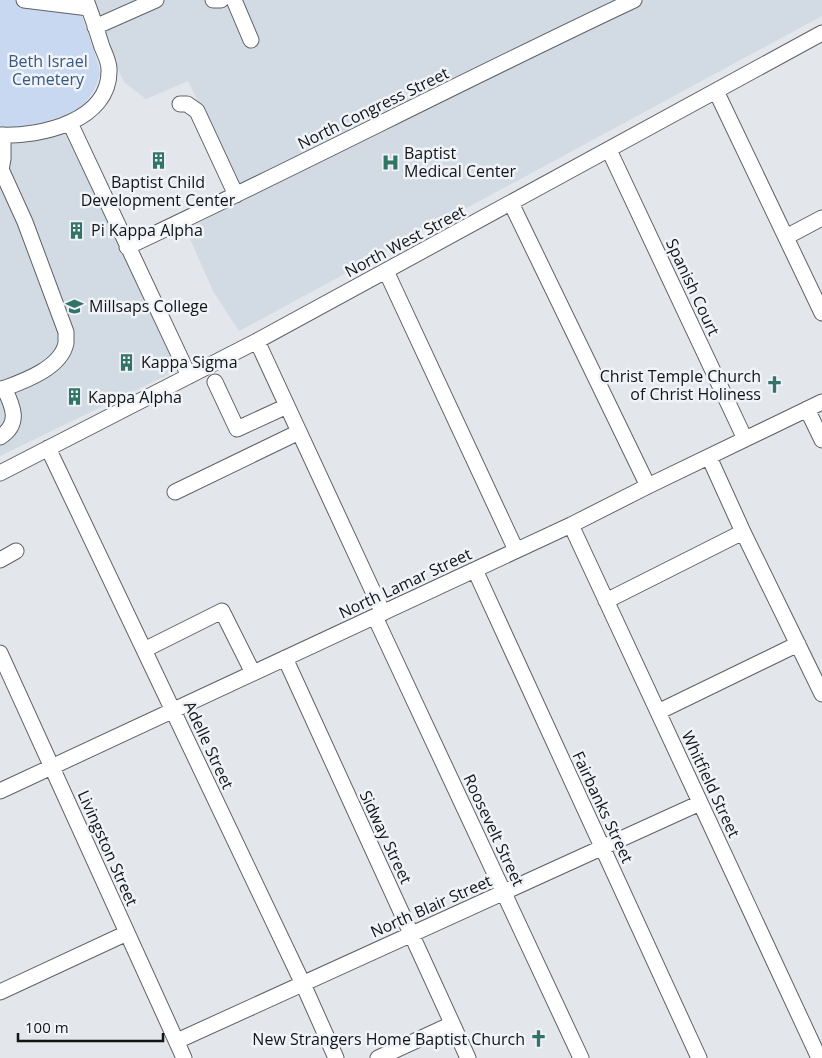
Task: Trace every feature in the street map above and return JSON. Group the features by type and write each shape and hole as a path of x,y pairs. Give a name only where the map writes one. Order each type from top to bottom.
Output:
{"street":[{"path":"0,437 10,428 14,414 13,404 2,389 45,370 63,352 66,344 66,332 25,222 1,169 3,159 2,135 33,132 70,123 89,112 102,94 108,80 109,68 88,4 24,0"},
{"path":"96,27 156,0"},
{"path":"213,0 221,0"},
{"path":"234,0 251,40"},
{"name":"North Congress Street","path":"127,246 236,196 632,0"},
{"name":"North West Street","path":"0,473 257,341 386,272 822,33"},
{"path":"716,92 822,313"},
{"path":"180,104 186,104 197,111 236,196"},
{"path":"70,123 189,376"},
{"name":"Spanish Court","path":"609,150 745,439"},
{"path":"511,203 648,486"},
{"path":"786,237 822,218"},
{"path":"386,272 516,550"},
{"name":"Roosevelt Street","path":"257,341 504,892 581,1058"},
{"path":"216,382 237,429 287,406"},
{"name":"North Lamar Street","path":"0,791 571,525 822,402"},
{"path":"807,409 822,440"},
{"path":"175,492 299,432"},
{"name":"Adelle Street","path":"48,448 303,984 336,1058"},
{"path":"709,456 743,532 822,694"},
{"name":"Whitfield Street","path":"571,525 819,1058"},
{"path":"606,601 743,532"},
{"path":"0,560 16,551"},
{"name":"Fairbanks Street","path":"475,570 699,1058"},
{"path":"144,650 222,611 253,673"},
{"path":"658,712 798,644"},
{"name":"Livingston Street","path":"0,653 184,1058"},
{"name":"Sidway Street","path":"284,658 468,1058"},
{"name":"North Blair Street","path":"177,1041 700,803"},
{"path":"0,992 127,933"},
{"path":"378,1058 452,1024"}],"shaded area":[{"name":"Baptist Medical Center","path":"94,0 822,0 822,16 239,331 213,291 186,230 246,197 188,81 146,99 124,82 110,52"},
{"name":"Millsaps College","path":"64,131 68,133 177,368 171,373 0,456 0,141"}],"green space":[{"name":"Beth Israel Cemetery","path":"0,0 76,0 94,50 100,74 92,94 79,110 30,125 0,128"}],"place":[{"name":"Baptist Child Development Center","path":"158,161"},
{"name":"Baptist Medical Center","path":"390,162"},
{"name":"Pi Kappa Alpha","path":"77,230"},
{"name":"Millsaps College","path":"75,306"},
{"name":"Kappa Sigma","path":"127,362"},
{"name":"Christ Temple Church of Christ Holiness","path":"775,385"},
{"name":"Kappa Alpha","path":"74,397"},
{"name":"New Strangers Home Baptist Church","path":"539,1039"}]}
